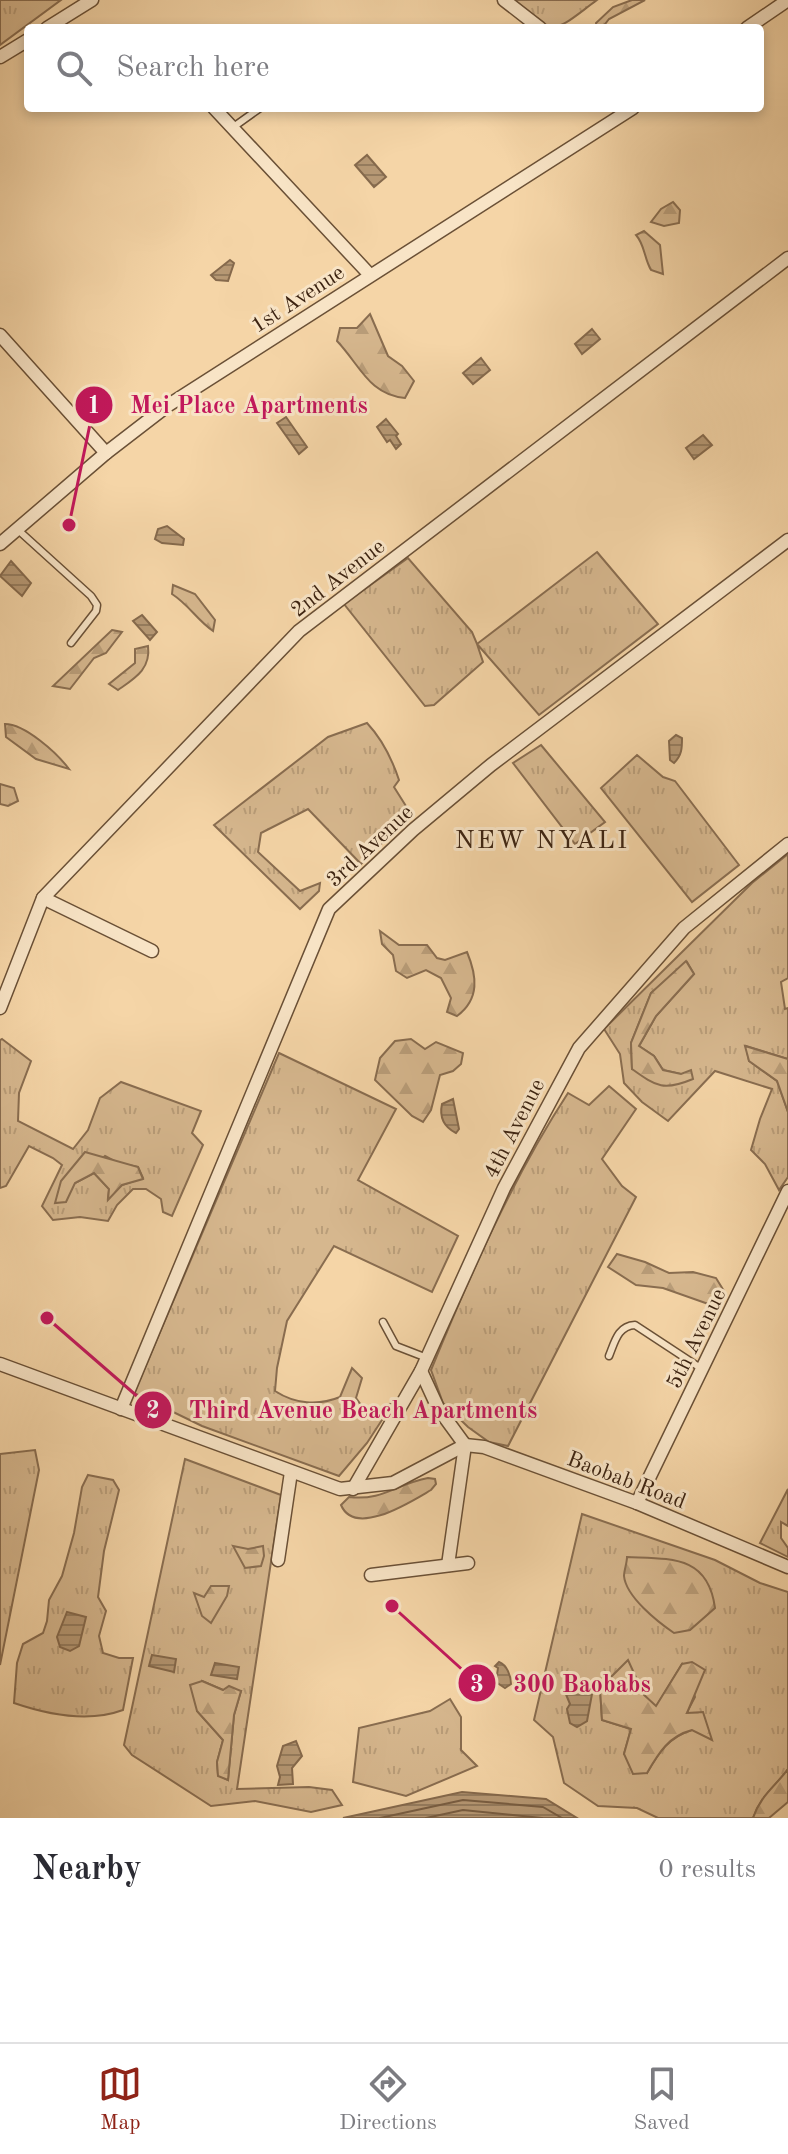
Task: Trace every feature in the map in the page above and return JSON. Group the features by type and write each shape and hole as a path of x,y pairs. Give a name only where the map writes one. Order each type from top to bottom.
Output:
{"street":[{"path":"53,24 92,0"},
{"path":"504,0 535,24"},
{"path":"753,24 788,0"},
{"path":"0,57 24,42"},
{"path":"218,112 370,275"},
{"name":"1st Avenue","path":"0,544 106,453 167,406 625,112"},
{"name":"2nd Avenue","path":"0,1008 43,898 299,631 788,258"},
{"path":"0,335 106,453"},
{"name":"3rd Avenue","path":"121,1409 329,909 413,830 491,765 788,540"},
{"name":"4th Avenue","path":"353,1489 421,1371 504,1188 579,1048 684,928 788,844"},
{"path":"43,898 152,951"},
{"name":"5th Avenue","path":"637,1503 788,1191"},
{"path":"0,1364 326,1486 353,1489 393,1483 465,1445"},
{"path":"421,1371 438,1408 465,1445 448,1565"},
{"name":"Baobab Road","path":"465,1445 484,1447 637,1503 788,1567"},
{"path":"278,1560 291,1472"},
{"path":"371,1575 468,1563"}],"lane":[{"path":"232,128 254,112"},
{"path":"17,529 97,605 96,611 71,643"},
{"path":"383,1322 396,1346 427,1358"},
{"path":"609,1356 620,1330 627,1325 635,1325 702,1369"}],"green space":[{"path":"0,0 61,0 28,24 24,24 24,27 0,45"},
{"path":"515,0 597,0 564,24 546,24"},
{"path":"632,0 645,0 605,24 596,24 613,7"},
{"path":"673,202 680,210 679,223 664,226 651,222 661,209"},
{"path":"644,231 660,245 663,274 651,270 636,235"},
{"path":"370,314 388,356 402,366 414,381 405,398 393,396 374,385 337,341 340,328 357,328"},
{"path":"597,552 658,624 539,715 477,644"},
{"path":"408,558 472,632 483,662 434,705 425,706 344,604"},
{"path":"173,585 195,594 215,620 213,631 172,594"},
{"path":"112,630 122,632 106,653 94,658 70,689 53,686"},
{"path":"148,646 147,661 136,677 118,690 109,684 135,663 135,649"},
{"path":"367,723 390,757 399,780 394,787 411,814 361,864 308,809 261,833 258,852 300,891 320,883 319,891 300,909 214,825 328,737"},
{"path":"5,724 31,734 69,769 36,759 6,737"},
{"path":"541,745 605,822 575,844 513,763"},
{"path":"637,755 663,777 675,781 739,865 692,902 601,788"},
{"path":"0,784 14,788 18,801 8,806 0,804"},
{"path":"788,854 788,978 781,982 785,1009 788,1008 788,1059 746,1046 749,1061 777,1081 788,1112 788,1177 779,1190 765,1164 751,1150 772,1089 715,1071 668,1121 642,1102 624,1083 620,1054 604,1029 752,883","holes":["687,962 694,974 656,1016 639,1046 654,1056 663,1070 681,1074 632,1069 631,1043 651,993"]},
{"path":"380,931 399,945 427,945 437,958 445,960 467,952 473,970 473,995 457,1016 447,1012 451,998 441,978 426,970 407,978 396,971 393,955 382,944"},
{"path":"686,961 694,974 656,1016 639,1046 654,1056 663,1070 681,1074 691,1070 693,1079 675,1085 661,1085 632,1069 631,1043 651,993"},
{"path":"411,1039 425,1049 436,1042 463,1053 461,1064 453,1071 440,1075 431,1110 423,1122 412,1116 375,1080 380,1058 395,1041"},
{"path":"0,1040 31,1061 19,1093 18,1121 73,1149 88,1130 100,1098 121,1082 201,1111 192,1133 203,1145 172,1216 163,1212 161,1199 146,1189 133,1189 117,1205 108,1221 80,1217 53,1220 42,1206 62,1165 29,1146 6,1186 0,1188","holes":["105,1156 118,1163 138,1167 143,1178 122,1185 108,1198 109,1189 94,1173 75,1183"]},
{"path":"745,1046 788,1059 788,1112 777,1081 749,1061"},
{"path":"279,1053 396,1109 358,1180 458,1236 432,1292 334,1246 287,1321 275,1391 299,1401 332,1400 340,1397 352,1368 362,1378 356,1398 364,1409 377,1414 395,1400 367,1443 339,1476 202,1426 134,1393"},
{"path":"609,1086 636,1109 602,1159 622,1186 636,1197 508,1446 489,1442 443,1403 431,1370 493,1228 528,1159 568,1093 589,1105"},
{"path":"85,1152 138,1167 143,1179 122,1185 108,1200 109,1189 94,1173 75,1183 66,1202 55,1203 61,1181"},
{"path":"617,1254 669,1273 693,1272 716,1278 724,1291 714,1306 663,1288 636,1285 608,1267"},
{"path":"35,1450 39,1470 0,1665 0,1454"},
{"path":"185,1459 281,1495 237,1789 309,1787 332,1790 342,1805 311,1812 255,1801 211,1806 132,1755 124,1745","holes":["202,1681 223,1690 241,1691 234,1715 228,1780 218,1775 217,1762 223,1740 197,1711"]},
{"path":"88,1475 113,1480 119,1490 104,1551 98,1597 106,1611 99,1636 103,1653 133,1658 123,1710 82,1717 55,1714 14,1703 17,1663 23,1644 43,1633 49,1600 62,1576 82,1487"},
{"path":"428,1478 435,1479 436,1484 431,1490 384,1514 358,1518 348,1514 341,1505 349,1497 371,1497"},
{"path":"788,1489 788,1526 781,1522 781,1538 788,1548 788,1557 760,1543"},
{"path":"582,1514 715,1560 760,1583 788,1592 788,1769 764,1797 753,1818 658,1818 637,1808 598,1806 564,1783 553,1737 534,1720","holes":["682,1664 695,1697 686,1714 692,1730 665,1746 647,1773 624,1754 631,1729 602,1720 600,1688 644,1695 656,1707"]},
{"path":"233,1546 248,1549 263,1546 261,1566 245,1568"},
{"path":"627,1557 672,1560 696,1569 711,1591 715,1608 690,1630 674,1633 652,1616 630,1592 624,1576"},
{"path":"211,1586 229,1586 227,1596 211,1623 202,1616 194,1593 204,1597"},
{"path":"628,1660 644,1695 656,1706 682,1664 692,1662 705,1670 687,1713 703,1712 712,1740 692,1730 677,1736 665,1746 647,1773 633,1774 624,1754 631,1729 602,1720 600,1688"},
{"path":"202,1681 223,1690 229,1686 241,1691 234,1715 228,1780 218,1776 217,1762 223,1740 197,1711 190,1685"},
{"path":"450,1699 461,1717 461,1750 477,1766 406,1796 353,1782 359,1728 430,1711"},
{"path":"788,1769 788,1802 769,1818 753,1818 764,1797"}],"water":[{"path":"367,155 386,177 374,187 355,165"},
{"path":"230,260 234,263 228,281 216,280 211,275"},
{"path":"592,329 600,339 582,354 575,344"},
{"path":"481,358 490,370 473,384 463,373"},
{"path":"286,417 307,447 299,454 277,423"},
{"path":"386,419 398,434 396,436 401,444 396,449 377,427"},
{"path":"703,435 712,445 694,459 686,448"},
{"path":"167,526 184,539 183,545 162,543 155,539 158,529"},
{"path":"11,561 31,583 22,596 0,576"},
{"path":"142,615 157,632 150,640 133,621"},
{"path":"676,735 682,738 682,745 674,763 670,760 669,741"},
{"path":"453,1099 459,1129 456,1133 448,1128 441,1114 442,1104"},
{"path":"67,1612 86,1617 79,1646 70,1651 60,1647 57,1637"},
{"path":"152,1655 176,1659 174,1672 149,1666"},
{"path":"499,1662 510,1678 511,1684 505,1688 496,1682 498,1668 495,1666"},
{"path":"215,1663 239,1667 237,1679 211,1675"},
{"path":"573,1680 583,1683 592,1694 587,1721 577,1727 570,1723 567,1709 570,1704 565,1692 566,1684"},
{"path":"296,1741 302,1756 292,1768 293,1784 278,1785 280,1777 277,1766 283,1746"},
{"path":"462,1792 546,1799 577,1818 343,1818"}],"place":[{"name":"Mei Place Apartments","path":"69,525"},
{"name":"Third Avenue Beach Apartments","path":"47,1318"},
{"name":"300 Baobabs","path":"392,1606"}],"district":[{"name":"NEW NYALI","path":"542,839"}]}
